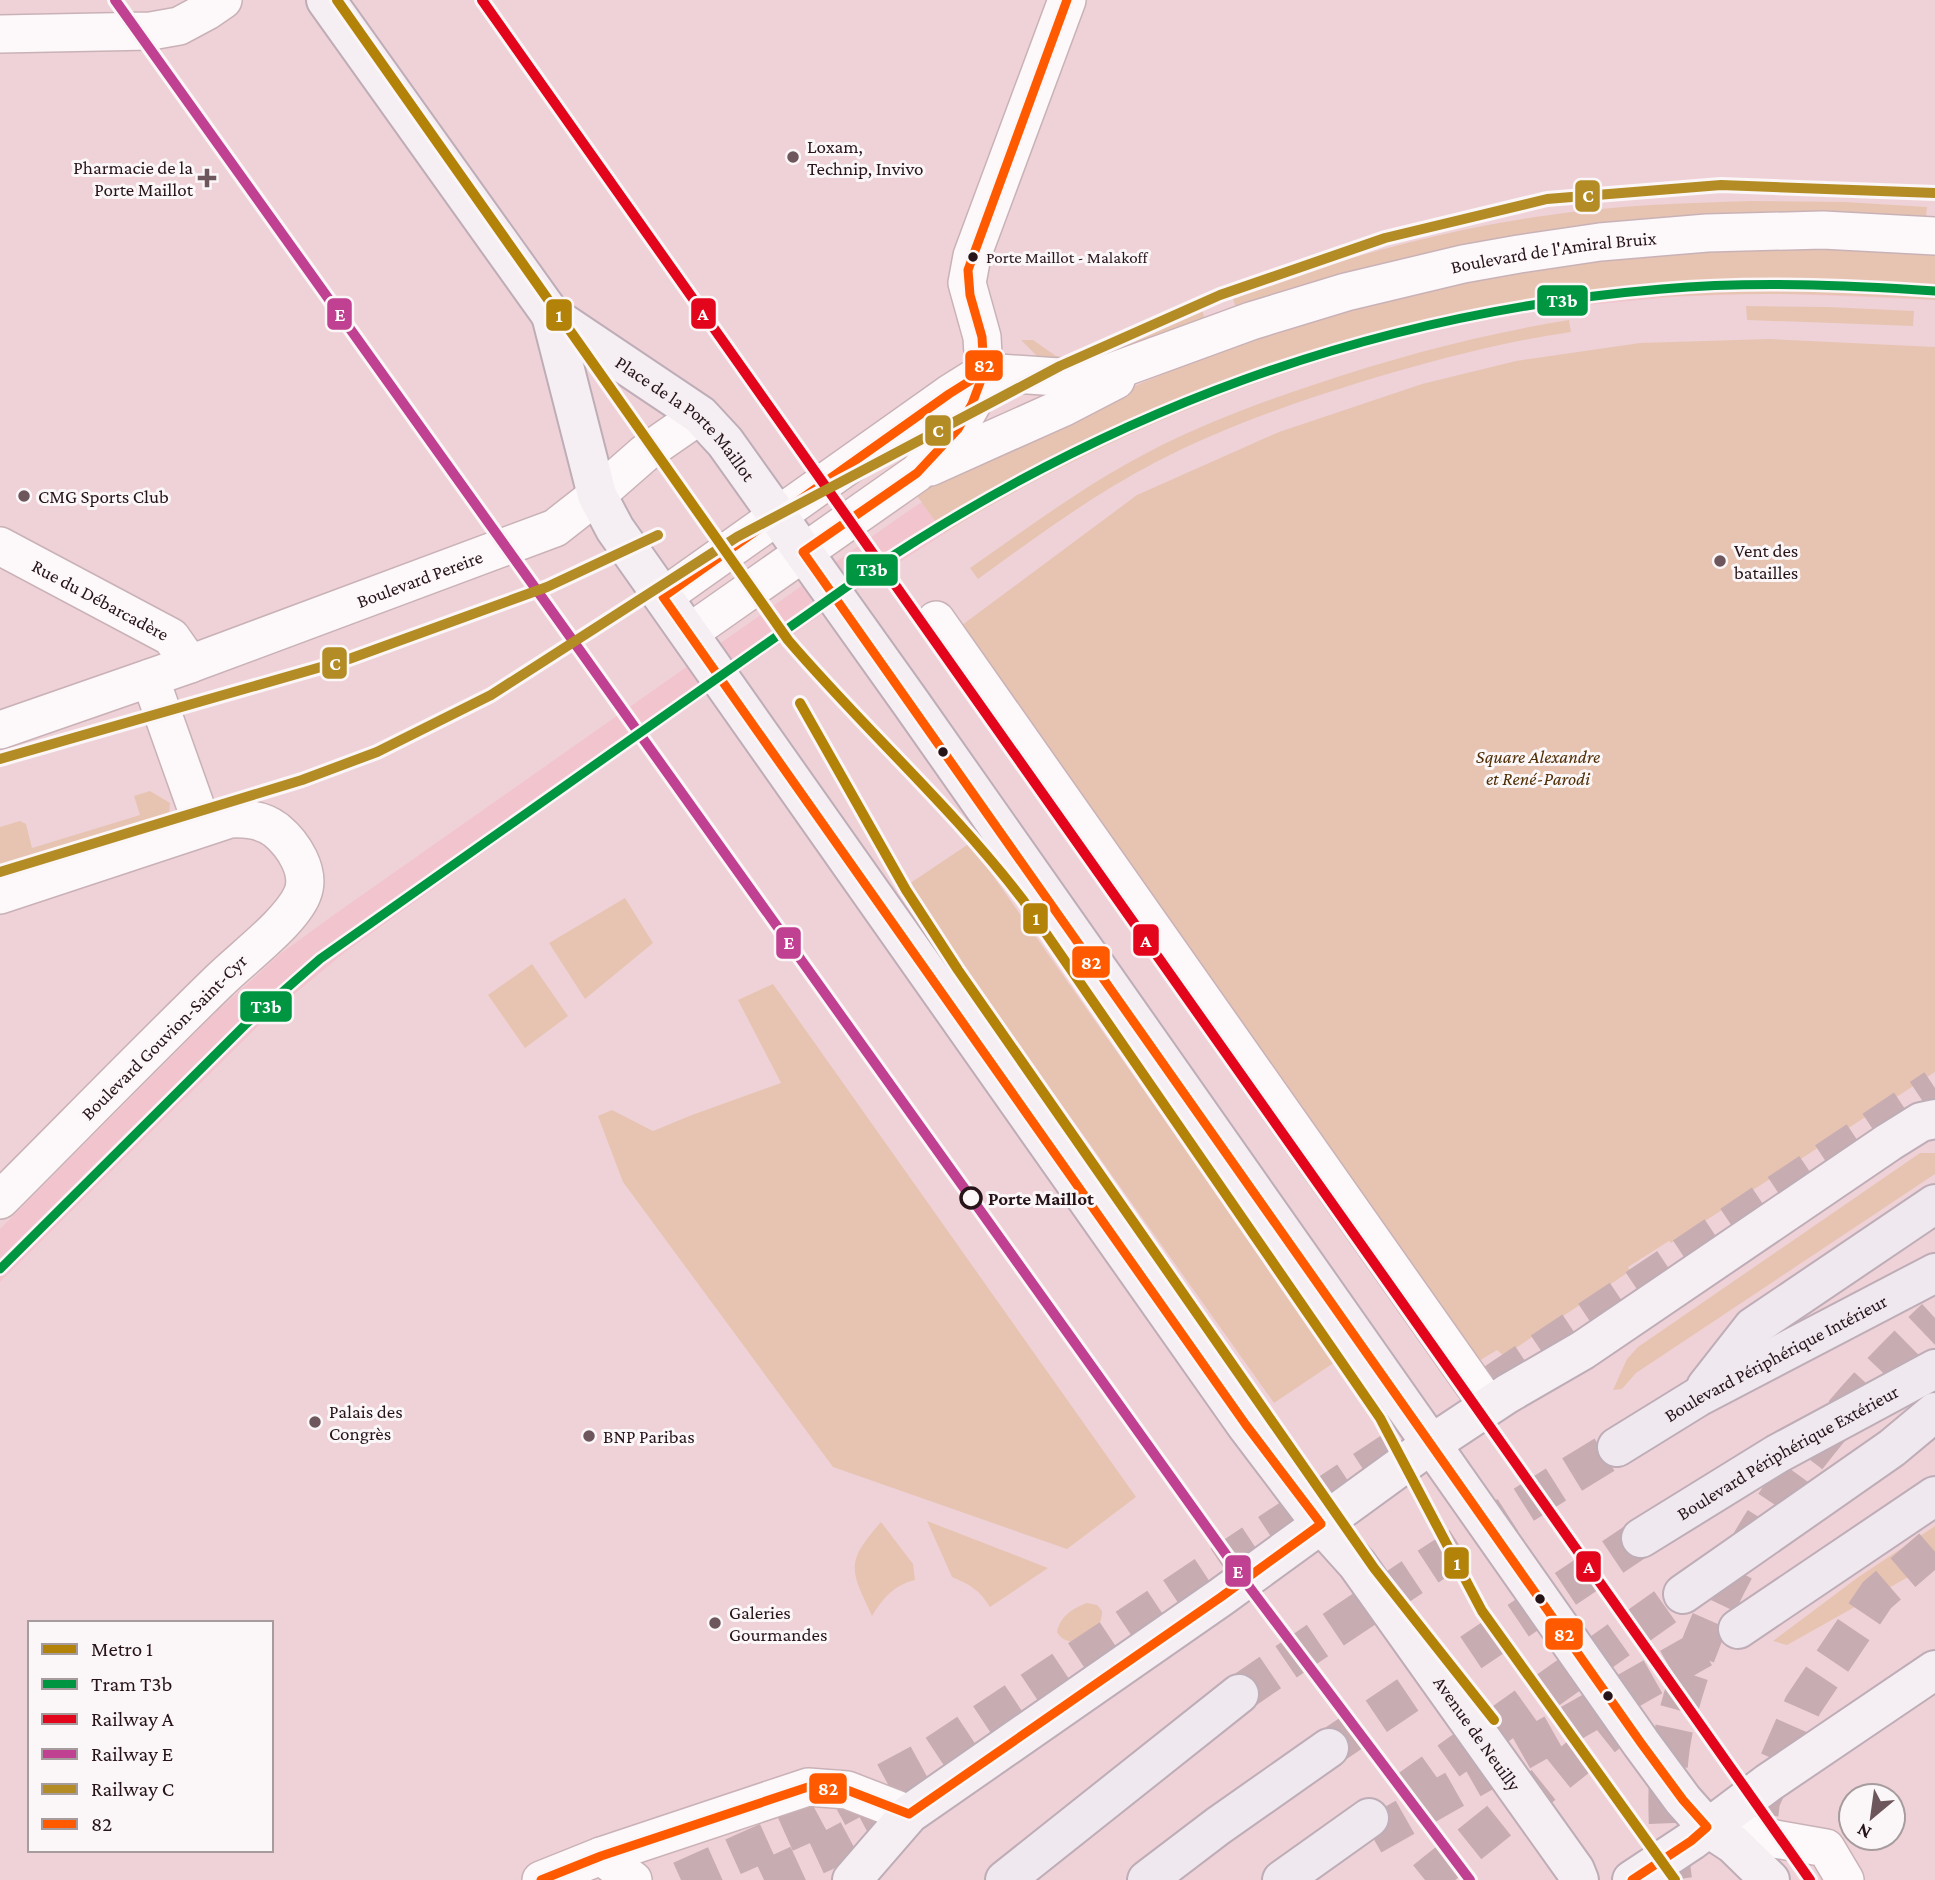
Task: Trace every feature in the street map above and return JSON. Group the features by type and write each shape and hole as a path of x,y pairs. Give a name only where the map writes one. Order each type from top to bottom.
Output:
{"highway":[{"path":"1698,1397 1753,1326 1935,1204"},
{"name":"Boulevard Périphérique Intérieur","path":"1617,1447 1698,1397 1935,1273"},
{"name":"Boulevard Périphérique Extérieur","path":"1641,1538 1777,1454 1935,1369"},
{"path":"1683,1594 1892,1448 1935,1412"},
{"path":"1738,1629 1935,1496"},
{"path":"1005,1880 1239,1694"},
{"path":"1147,1880 1329,1748"},
{"path":"1282,1880 1371,1827 1294,1880"}],"main road":[{"path":"326,0 551,315 597,495 615,529 1246,1425 1321,1524"},
{"name":"Place de la Porte Maillot","path":"551,315 700,415 725,442 1430,1444"},
{"path":"852,1880 909,1814 1230,1591 1430,1444 1488,1405 1583,1350 1889,1142 1922,1122 1935,1119"},
{"path":"1430,1444 1683,1800 1707,1827 1733,1844 1770,1880"},
{"name":"Avenue de Neuilly","path":"1321,1524 1357,1564 1569,1861 1578,1880"},
{"path":"1635,1877 1691,1841 1768,1783 1935,1670"}],"street":[{"path":"663,597 984,372 982,337 970,295 968,271 1067,0"},
{"path":"0,34 151,32 179,26 215,6"},
{"name":"Boulevard de l'Amiral Bruix","path":"917,473 958,429 972,404 984,372 1073,378 1095,376 1138,364 1251,321 1346,292 1463,264 1561,247 1657,236 1767,231 1823,230 1935,236"},
{"name":"Boulevard de l'Amiral Bruix","path":"689,633 917,473 1064,407 1182,347"},
{"name":"Boulevard Pereire","path":"0,730 190,664 555,528 645,453 700,415"},
{"name":"Rue du Débarcadère","path":"0,546 171,637 190,664"},
{"path":"936,620 1488,1405"},
{"path":"0,895 203,827 150,678"},
{"name":"Boulevard Gouvion-Saint-Cyr","path":"0,1200 219,981 287,917 303,893 305,873 301,862 276,830 254,820 230,818 203,827"},
{"path":"541,1880 601,1856 808,1787 847,1790 909,1814"},
{"path":"1707,1827 1826,1848 1845,1880"},
{"path":"601,1856 633,1880"}],"shaded area":[{"path":"1546,273 1935,300 1766,293 1673,297 1565,307 1501,317 1401,339 1302,367 1145,426 1063,465 978,512 864,585 617,757 344,953 270,1014 0,1282 0,1229 212,1016 280,954 914,507 971,473"}],"green space":[{"path":"1752,201 1845,202 1927,207 1926,217 1236,308 1233,299 1235,288 1243,282 1247,292 1359,256 1473,228 1600,209"},
{"path":"1786,247 1935,253 1935,300 1806,294 1676,296 1579,305 1483,320 1389,342 1296,369 1204,403 1115,441 1028,485 944,533 915,493 1012,442 1170,371 1272,334 1375,302 1481,277 1556,265"},
{"path":"1746,306 1914,311 1913,326 1747,320"},
{"path":"1201,307 1205,319 1096,364 1048,362 1036,355 1021,340 1033,340 1056,356 1081,358"},
{"path":"1569,320 1571,332 1492,347 1415,366 1311,398 1232,427 1109,488 978,579 970,568 1109,474 1152,450 1221,418 1292,392 1410,355"},
{"name":"Square Alexandre et René-Parodi","path":"1769,339 1935,347 1935,1072 1671,1243 1669,1241 1628,1267 1630,1271 1504,1356 1497,1350 1474,1364 958,628 1137,495 1279,432 1422,384 1516,361 1640,343"},
{"path":"150,791 170,803 169,814 0,869 0,827 20,821 26,824 32,848 140,815 134,796"},
{"path":"970,843 1335,1362 1274,1403 906,886"},
{"path":"625,898 653,943 585,999 549,943"},
{"path":"532,964 568,1016 525,1048 488,995"},
{"path":"773,984 1136,1497 1067,1549 833,1467 623,1182 598,1116 612,1110 653,1131 781,1083 738,1000"},
{"path":"1920,1153 1935,1153 1935,1174 1636,1373 1622,1389 1613,1390 1627,1359 1638,1347"},
{"path":"927,1521 1048,1568 990,1607 974,1589 952,1577"},
{"path":"881,1522 913,1564 915,1580 890,1593 872,1616 859,1587 855,1567 861,1547"},
{"path":"1935,1526 1935,1562 1787,1645 1773,1641 1857,1578"},
{"path":"1087,1603 1097,1605 1102,1611 1098,1626 1085,1638 1077,1641 1063,1639 1057,1632 1061,1621 1072,1610"}],"tunnel":[{"path":"1494,1383 1935,1088"},
{"path":"1673,1880 1667,1800 1672,1739 1694,1663 1716,1607 1744,1553 1776,1501 1812,1452 1892,1360 1935,1318"},
{"path":"1239,1694 1426,1568 1617,1447"},
{"path":"681,1880 813,1821 931,1757 1395,1449"},
{"path":"1329,1748 1641,1538"},
{"path":"1753,1871 1761,1801 1803,1705 1877,1595 1935,1545"},
{"path":"1402,1794 1683,1594"},
{"path":"1372,1836 1709,1645"},
{"path":"1425,1880 1647,1702"},
{"path":"764,1880 829,1850 915,1804"}],"metro line":[{"name":"1","path":"337,0 788,640 967,833 1023,900 1380,1418 1482,1611 1675,1880"},
{"name":"1","path":"800,703 906,890 958,970 1374,1568 1494,1720"}],"tram line":[{"name":"T3b","path":"0,1269 246,1024 320,959 862,576 955,517 1049,465 1145,419 1243,380 1343,347 1447,321 1553,302 1662,289 1798,285 1935,291"}],"rail line":[{"name":"E","path":"115,0 1250,1588 1470,1880"},
{"name":"A","path":"482,0 1810,1880"},
{"name":"C","path":"0,872 302,780 377,752 491,695 737,537 1060,366 1220,295 1385,238 1547,199 1721,185 1935,193"},
{"name":"C","path":"0,759 349,659 547,587 658,535"}],"transit line":[{"name":"82","path":"1067,0 968,270 970,295 982,337 984,372 972,404 958,429 917,473 803,552 1641,1743 1683,1800 1707,1827 1691,1841 1632,1880"},
{"name":"82","path":"541,1880 601,1856 808,1787 847,1790 909,1814 1221,1597 1321,1524 1246,1425 663,597 984,372"}],"place":[{"name":"Loxam, Technip, Invivo","path":"793,157"},
{"name":"Pharmacie de la Porte Maillot","path":"207,178"},
{"name":"Porte Maillot - Malakoff","path":"973,257"},
{"name":"CMG Sports Club","path":"24,496"},
{"name":"Vent des batailles","path":"1720,561"},
{"name":"Porte Maillot","path":"971,1198"},
{"name":"Palais des Congrès","path":"315,1422"},
{"name":"BNP Paribas","path":"589,1436"},
{"name":"Galeries Gourmandes","path":"715,1623"}]}
